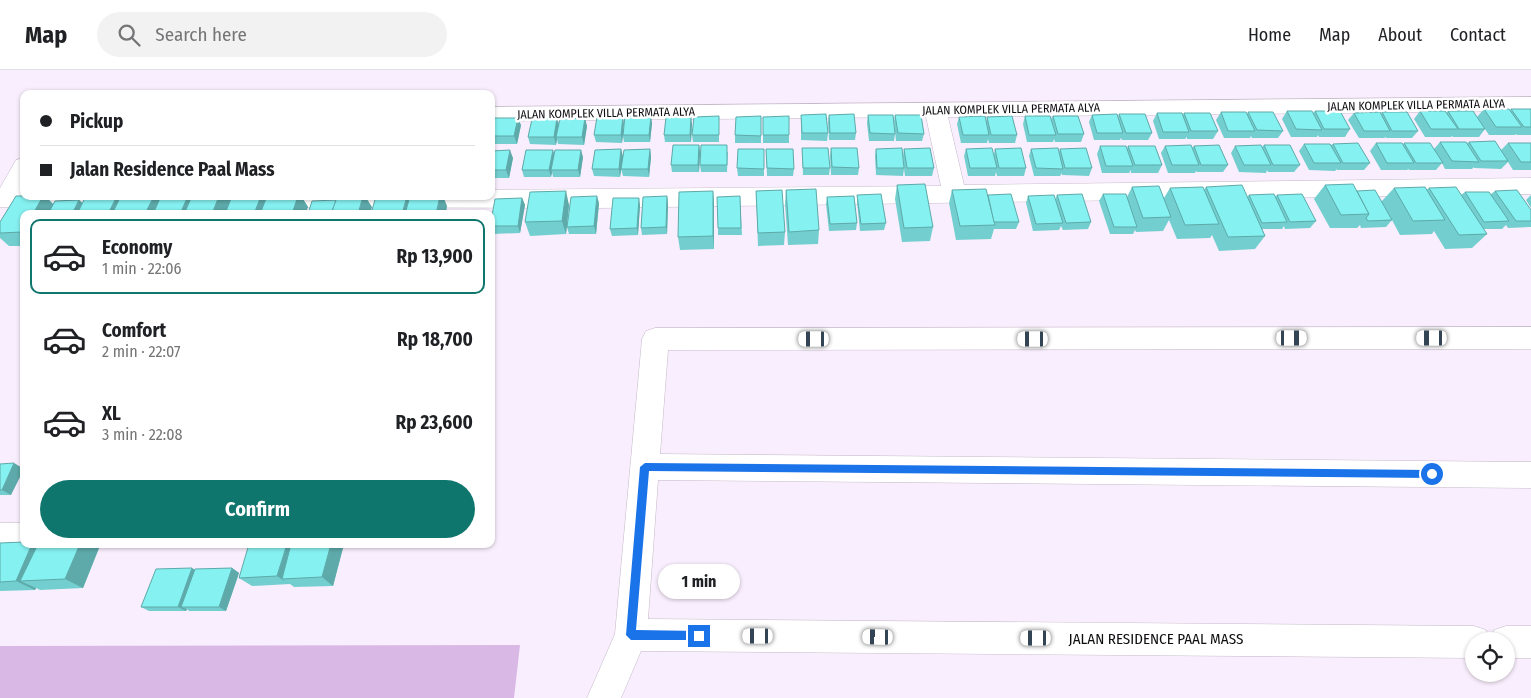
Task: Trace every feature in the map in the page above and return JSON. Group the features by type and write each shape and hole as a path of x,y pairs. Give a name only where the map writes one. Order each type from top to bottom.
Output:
{"street":[{"name":"JALAN KOMPLEK VILLA PERMATA ALYA","path":"495,114 1531,104"},
{"path":"936,110 954,193"},
{"path":"3,198 20,172"},
{"path":"495,198 1531,186"},
{"path":"3,198 20,198"},
{"path":"604,698 645,635 645,467 655,339 1531,338"},
{"path":"645,467 1531,475"},
{"path":"0,538 20,538"},
{"name":"JALAN RESIDENCE PAAL MASS","path":"645,635 1465,642"},
{"path":"1515,642 1531,642"}],"shaded area":[{"path":"520,645 514,698 0,698 0,646"}],"building":[{"path":"1484,109 1509,109 1522,127 1496,127"},
{"path":"1511,109 1531,109 1531,127 1524,127"},
{"path":"1287,111 1312,111 1322,130 1296,129"},
{"path":"1315,111 1340,111 1350,129 1324,129"},
{"path":"1420,111 1445,111 1458,129 1431,129"},
{"path":"1448,111 1473,111 1485,129 1459,129"},
{"path":"1221,112 1246,112 1255,131 1228,131"},
{"path":"1248,112 1273,112 1283,131 1257,130"},
{"path":"1380,112 1390,131 1364,131 1354,113"},
{"path":"1382,112 1407,112 1418,131 1392,131"},
{"path":"1157,113 1182,113 1189,132 1163,132"},
{"path":"1184,113 1210,113 1218,131 1191,131"},
{"path":"826,114 828,133 802,133 801,115"},
{"path":"854,114 856,133 830,133 829,115"},
{"path":"1117,114 1123,133 1097,133 1092,115"},
{"path":"1119,114 1145,114 1152,133 1126,133"},
{"path":"868,115 893,115 895,134 870,133"},
{"path":"895,115 921,115 924,134 898,133"},
{"path":"623,116 621,135 594,135 597,117"},
{"path":"625,116 651,116 649,135 623,135"},
{"path":"691,116 690,135 664,135 666,117"},
{"path":"719,116 719,135 692,135 694,117"},
{"path":"761,116 761,136 735,135 736,117"},
{"path":"789,116 789,135 763,135 763,117"},
{"path":"985,116 989,135 963,135 959,117"},
{"path":"1012,116 1017,135 991,135 987,117"},
{"path":"1025,116 1050,116 1056,135 1029,135"},
{"path":"1053,116 1078,116 1084,134 1058,134"},
{"path":"495,118 518,118 514,136 495,136"},
{"path":"557,118 554,137 528,137 532,119"},
{"path":"585,118 582,137 556,137 560,119"},
{"path":"1495,141 1508,161 1481,161 1469,142"},
{"path":"1440,142 1466,142 1479,162 1452,161"},
{"path":"1358,143 1370,163 1343,163 1333,144"},
{"path":"1376,143 1402,143 1414,163 1387,163"},
{"path":"1404,143 1430,143 1443,163 1416,163"},
{"path":"1508,143 1531,143 1531,162 1521,162"},
{"path":"1304,144 1330,144 1341,163 1314,163"},
{"path":"673,145 699,145 698,165 671,165"},
{"path":"701,145 727,145 727,165 700,165"},
{"path":"1191,145 1199,165 1172,165 1165,146"},
{"path":"1219,145 1228,165 1201,165 1194,146"},
{"path":"1261,145 1271,165 1244,165 1235,146"},
{"path":"1264,145 1290,145 1300,165 1273,165"},
{"path":"1100,146 1126,146 1133,166 1106,166"},
{"path":"1128,146 1155,146 1162,165 1135,165"},
{"path":"802,148 828,148 830,168 803,168"},
{"path":"831,148 857,148 859,168 832,167"},
{"path":"902,148 904,168 877,168 876,149"},
{"path":"930,148 934,168 907,168 904,149"},
{"path":"992,148 997,168 970,168 966,149"},
{"path":"1021,148 1026,168 999,168 995,149"},
{"path":"1058,148 1063,169 1036,168 1031,149"},
{"path":"1086,148 1092,168 1065,168 1060,149"},
{"path":"621,149 619,169 592,169 595,150"},
{"path":"650,149 648,169 621,169 624,150"},
{"path":"738,149 764,149 764,169 737,168"},
{"path":"766,149 793,149 794,169 767,168"},
{"path":"510,150 506,170 495,170 495,151"},
{"path":"526,150 553,150 549,170 522,170"},
{"path":"555,150 581,150 578,170 551,170"},
{"path":"925,184 933,227 904,228 897,185"},
{"path":"1353,184 1369,214 1341,215 1325,185"},
{"path":"1242,185 1265,236 1228,237 1206,187"},
{"path":"1159,186 1171,217 1143,218 1132,187"},
{"path":"1203,187 1219,224 1185,225 1170,188"},
{"path":"1425,187 1445,220 1413,221 1394,188"},
{"path":"1456,187 1487,234 1459,235 1429,188"},
{"path":"816,189 819,230 789,232 786,190"},
{"path":"986,189 995,225 960,226 952,190"},
{"path":"782,190 785,232 758,233 756,191"},
{"path":"1375,190 1392,220 1368,221 1366,218 1369,214 1357,191"},
{"path":"1517,190 1531,210 1531,221 1516,221 1495,191"},
{"path":"566,191 562,221 525,222 530,192"},
{"path":"713,191 713,236 678,237 679,192"},
{"path":"1465,192 1489,192 1509,221 1484,222"},
{"path":"881,194 886,223 861,224 857,195"},
{"path":"1011,194 1019,222 994,222 988,195"},
{"path":"1082,194 1091,222 1066,223 1057,195"},
{"path":"1103,194 1126,194 1137,227 1114,227"},
{"path":"1274,194 1287,222 1262,223 1249,195"},
{"path":"1302,194 1316,221 1290,222 1277,195"},
{"path":"1054,195 1063,223 1036,224 1028,196"},
{"path":"16,196 20,196 20,200 41,200 35,210 20,210 20,232 0,233 0,222"},
{"path":"597,196 594,226 567,227 571,197"},
{"path":"667,196 666,227 641,228 643,197"},
{"path":"740,196 741,228 718,228 717,197"},
{"path":"854,196 857,223 830,224 827,197"},
{"path":"522,198 518,226 495,226 495,210 493,210 495,199"},
{"path":"613,198 639,198 637,228 610,229"},
{"path":"79,200 74,210 50,210 55,201"},
{"path":"84,200 115,200 110,210 79,210"},
{"path":"119,200 152,200 147,210 114,210"},
{"path":"159,200 186,200 182,210 155,210"},
{"path":"190,200 217,200 214,210 186,210"},
{"path":"230,200 259,200 256,210 227,210"},
{"path":"265,200 297,200 293,210 262,210"},
{"path":"336,200 362,200 359,210 332,210"},
{"path":"336,200 332,210 309,210 312,201"},
{"path":"375,200 406,200 403,210 372,210"},
{"path":"409,200 439,200 437,210 406,210"},
{"path":"14,463 2,490 0,490 0,464"},
{"path":"20,542 20,548 30,548 16,581 0,582 0,543"},
{"path":"36,548 78,548 65,579 20,581"},
{"path":"248,548 286,548 277,576 239,578"},
{"path":"290,548 330,548 322,577 282,579"},
{"path":"192,568 178,607 141,607 156,569"},
{"path":"232,568 219,607 181,607 195,569"}],"route":[{"path":"699,636 631,635 645,467 1432,474"}]}
